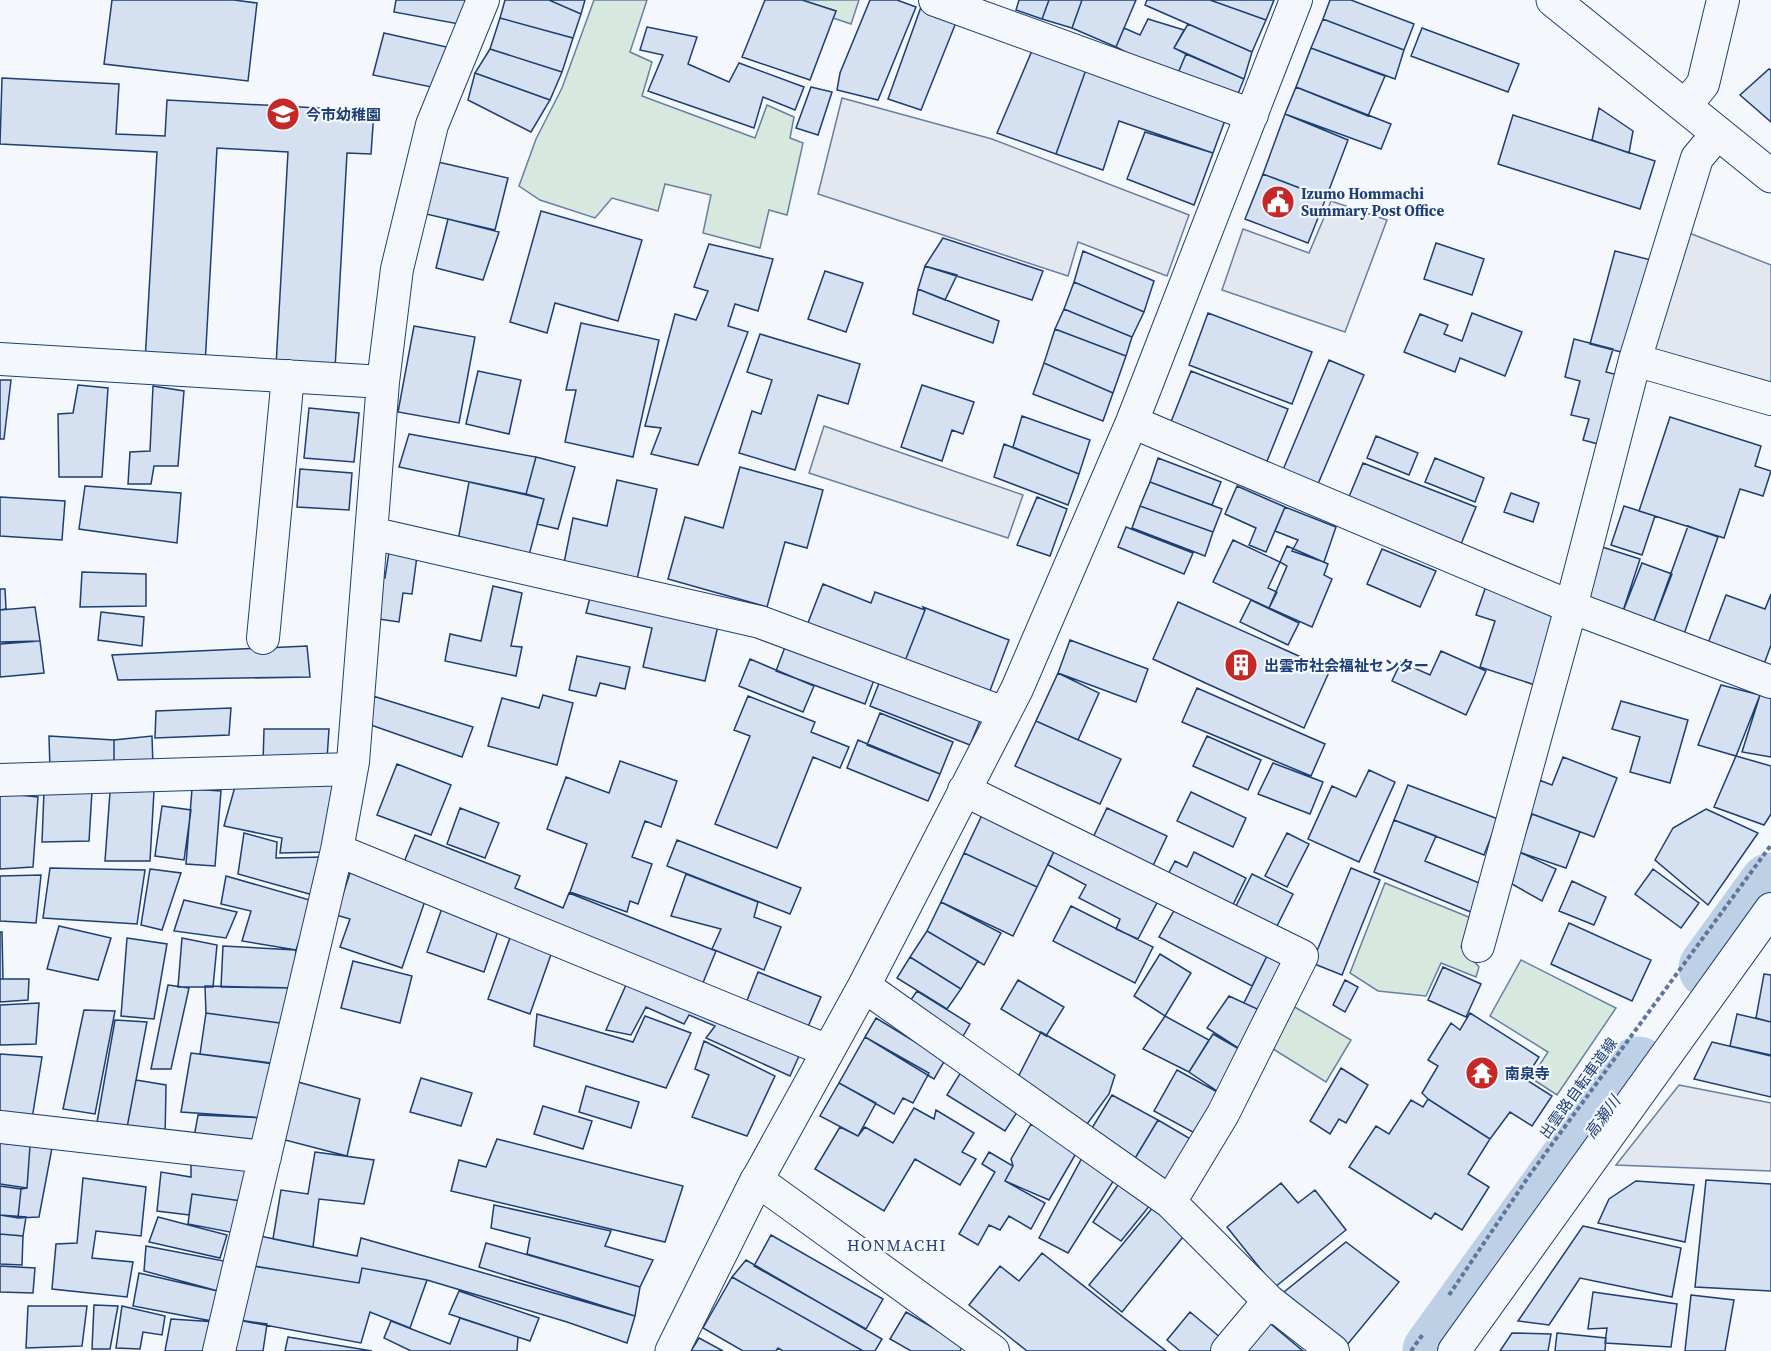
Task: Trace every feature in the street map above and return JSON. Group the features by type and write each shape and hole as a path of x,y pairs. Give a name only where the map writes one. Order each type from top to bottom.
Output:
{"street":[{"path":"219,1351 337,850 351,769 383,382 397,269 432,125 483,0"},
{"path":"935,0 1252,115"},
{"path":"672,1351 757,1180 864,986 1017,689 1132,422 1296,0"},
{"path":"1553,0 1771,176"},
{"path":"1685,106 1703,84 1723,0"},
{"path":"1478,946 1571,607 1635,360 1697,158 1718,133"},
{"path":"0,359 383,382"},
{"path":"1635,360 1771,399"},
{"path":"263,638 288,376"},
{"path":"1132,422 1571,607 1771,682"},
{"path":"371,533 760,622 1004,713"},
{"path":"0,780 351,769"},
{"path":"964,790 1302,956 1223,1114 1170,1202"},
{"path":"337,850 828,1051"},
{"path":"1454,1351 1771,909"},
{"path":"864,986 1170,1202 1269,1301 1333,1351"},
{"path":"0,1127 265,1157"},
{"path":"757,1180 993,1351"},
{"path":"1227,1351 1269,1301"}],"path":[{"name":"出雲路自転車道線","path":"1444,1301 1531,1173 1771,845"},
{"path":"1411,1351 1425,1331"}],"shaded area":[{"path":"594,0 647,0 630,52 652,62 642,96 755,138 767,105 794,117 790,138 803,143 787,215 769,210 760,248 703,233 711,195 665,184 658,211 612,198 595,218 540,200 519,186 536,139 562,88"},
{"path":"802,0 859,0 851,24 833,18 836,11"},
{"path":"842,98 992,139 1189,215 1167,276 1078,242 1068,276 818,194"},
{"path":"1331,201 1387,220 1345,332 1222,290 1243,229 1309,253"},
{"path":"1684,231 1771,265 1771,389 1650,356"},
{"path":"824,426 1023,495 1008,538 809,473"},
{"path":"1385,883 1471,918 1461,947 1479,967 1476,977 1441,963 1426,996 1378,991 1350,973"},
{"path":"1521,960 1616,1008 1557,1095 1531,1078 1548,1052 1490,1016"},
{"path":"1293,1006 1351,1040 1326,1082 1270,1047"},
{"path":"1679,1085 1771,1103 1771,1171 1616,1165"}],"building":[{"path":"112,0 234,0 257,3 248,81 104,64"},
{"path":"396,0 475,0 464,25 394,12"},
{"path":"505,0 549,0 581,14 573,38 500,18"},
{"path":"549,0 585,0 581,14"},
{"path":"765,0 802,0 836,11 810,80 742,57"},
{"path":"870,0 897,0 916,7 878,100 837,90 840,73"},
{"path":"1019,0 1049,0 1042,19 1016,10"},
{"path":"1049,0 1082,0 1072,28 1042,19"},
{"path":"1082,0 1136,0 1116,47 1072,28"},
{"path":"1147,0 1210,0 1266,20 1252,52 1145,5"},
{"path":"1210,0 1274,0 1266,20"},
{"path":"1330,0 1351,0 1414,24 1404,50 1323,19"},
{"path":"921,7 957,20 921,110 888,99"},
{"path":"500,18 573,38 562,72 490,49"},
{"path":"1148,19 1184,30 1174,48 1186,54 1176,78 1116,47 1124,28 1140,35"},
{"path":"1323,19 1404,50 1395,79 1311,48"},
{"path":"1188,24 1252,52 1244,79 1174,48"},
{"path":"647,27 697,37 688,64 729,82 739,63 804,87 795,110 763,97 754,128 648,91 663,55 640,50"},
{"path":"1422,28 1519,64 1508,92 1411,56"},
{"path":"384,33 451,48 436,88 373,75"},
{"path":"1034,46 1088,64 1056,154 997,133"},
{"path":"1311,48 1385,76 1368,116 1296,87"},
{"path":"490,49 562,72 550,100 475,73"},
{"path":"1186,54 1244,79 1235,101 1176,78"},
{"path":"1088,64 1228,112 1213,153 1119,121 1103,170 1056,154"},
{"path":"1769,69 1771,70 1771,122 1740,95"},
{"path":"475,73 550,100 531,132 468,100"},
{"path":"2,78 119,84 116,134 165,136 167,100 374,111 371,154 347,153 335,369 276,366 288,152 217,148 205,365 145,362 157,152 0,144"},
{"path":"811,87 832,92 818,135 796,128"},
{"path":"1296,87 1391,124 1381,149 1285,114"},
{"path":"1599,108 1633,131 1629,153 1592,140"},
{"path":"1285,114 1348,140 1326,198 1263,174"},
{"path":"1513,115 1655,161 1640,209 1498,164"},
{"path":"1145,132 1213,153 1194,205 1127,179"},
{"path":"438,162 508,178 495,230 426,214"},
{"path":"1263,174 1326,198 1308,243 1245,219"},
{"path":"541,211 642,240 618,321 555,303 547,333 510,322"},
{"path":"448,219 499,232 483,280 436,268"},
{"path":"943,238 1043,271 1032,300 925,266"},
{"path":"1436,243 1484,259 1472,295 1424,279"},
{"path":"709,244 773,259 758,311 735,304 728,326 748,332 698,465 651,454 661,428 645,426 675,314 696,320 708,291 694,287"},
{"path":"1083,251 1154,281 1144,312 1074,282"},
{"path":"1615,251 1655,261 1629,354 1590,344"},
{"path":"925,266 957,275 945,300 918,289"},
{"path":"825,271 863,283 846,332 808,319"},
{"path":"1074,282 1144,312 1132,337 1064,309"},
{"path":"918,289 999,321 993,343 913,314"},
{"path":"1064,309 1132,337 1126,356 1055,329"},
{"path":"1208,313 1312,352 1292,404 1189,365"},
{"path":"1472,313 1522,332 1505,376 1460,358 1455,372 1404,352 1420,314 1448,325 1444,334 1462,341"},
{"path":"581,323 659,340 633,457 565,442 576,390 566,390"},
{"path":"414,326 475,337 459,423 398,412"},
{"path":"1055,329 1126,356 1113,393 1044,363"},
{"path":"760,334 860,364 848,404 818,395 795,470 739,453 752,411 761,414 772,380 747,372"},
{"path":"1574,339 1613,349 1606,372 1626,377 1598,444 1583,440 1589,419 1571,415 1580,381 1565,377"},
{"path":"1329,360 1364,375 1315,491 1280,477"},
{"path":"1044,363 1113,393 1103,421 1033,394"},
{"path":"478,371 521,380 509,434 466,424"},
{"path":"1191,371 1288,409 1263,471 1167,432"},
{"path":"0,380 11,380 4,439 0,439"},
{"path":"78,385 108,388 102,477 59,477 58,414 73,413"},
{"path":"922,385 974,402 963,434 952,430 942,461 901,447"},
{"path":"153,386 184,391 178,466 154,466 151,484 128,484 130,452 150,451"},
{"path":"309,408 359,413 354,462 304,458"},
{"path":"1022,416 1090,440 1079,474 1013,447"},
{"path":"1670,417 1761,446 1755,466 1771,471 1763,496 1740,489 1724,538 1639,511"},
{"path":"409,434 536,457 526,494 399,467"},
{"path":"1376,436 1418,453 1409,475 1367,458"},
{"path":"1004,444 1079,474 1068,505 994,477"},
{"path":"536,457 575,467 558,529 537,524 544,499 526,494"},
{"path":"1158,458 1221,482 1212,505 1150,482"},
{"path":"1435,458 1484,478 1475,502 1425,482"},
{"path":"1363,463 1476,507 1459,549 1346,504"},
{"path":"740,467 823,490 807,548 785,542 767,607 668,579 685,517 723,528"},
{"path":"300,469 352,473 349,510 297,507"},
{"path":"617,480 657,489 636,584 563,568 573,518 607,526"},
{"path":"469,482 544,499 528,559 457,546"},
{"path":"1150,482 1222,509 1213,532 1140,506"},
{"path":"85,486 181,493 177,543 79,529"},
{"path":"1237,486 1285,507 1266,552 1249,545 1256,528 1225,514"},
{"path":"1511,493 1539,503 1533,522 1504,512"},
{"path":"0,497 65,501 62,540 0,536"},
{"path":"1037,497 1067,509 1050,556 1017,545"},
{"path":"1140,506 1213,532 1205,556 1132,528"},
{"path":"1624,506 1655,516 1642,555 1611,545"},
{"path":"1285,507 1336,527 1324,562 1292,551 1298,540 1275,531"},
{"path":"1688,526 1718,537 1683,637 1652,626"},
{"path":"1126,527 1193,553 1184,574 1118,547"},
{"path":"1233,540 1280,562 1268,588 1277,592 1269,608 1213,582"},
{"path":"1287,546 1328,564 1324,575 1332,579 1312,627 1269,608 1287,566 1280,562"},
{"path":"1599,546 1640,559 1622,614 1581,601"},
{"path":"1382,549 1436,571 1420,607 1367,584"},
{"path":"389,552 417,556 412,594 403,593 399,622 372,618 378,577 385,578"},
{"path":"1642,563 1672,574 1652,626 1622,614"},
{"path":"82,572 146,574 146,606 80,607"},
{"path":"823,584 871,603 875,592 925,610 903,666 806,628"},
{"path":"493,586 522,593 511,646 522,647 516,676 445,661 450,634 481,641"},
{"path":"1486,586 1562,616 1535,685 1480,667 1495,621 1476,615"},
{"path":"0,589 5,589 6,609 0,610"},
{"path":"592,590 718,626 705,681 643,667 652,628 586,613"},
{"path":"1771,594 1771,645 1763,667 1707,646 1726,595 1765,609"},
{"path":"1251,600 1299,623 1288,645 1240,622"},
{"name":"出雲市社会福祉センター","path":"1178,602 1330,670 1304,728 1153,659"},
{"path":"35,607 40,641 0,642 0,610"},
{"path":"923,607 1009,640 988,696 903,666 925,610"},
{"path":"101,612 144,617 142,646 98,640"},
{"path":"788,639 877,672 865,704 776,671"},
{"path":"1070,640 1148,669 1136,702 1058,673"},
{"path":"40,641 44,673 0,677 0,644"},
{"path":"307,646 310,677 118,680 112,655"},
{"path":"1441,651 1486,671 1466,715 1392,681 1401,662 1430,675"},
{"path":"577,656 630,667 625,689 600,683 596,696 569,690"},
{"path":"750,659 814,686 803,712 739,686"},
{"path":"883,673 983,713 970,745 870,706"},
{"path":"1058,673 1099,693 1078,740 1036,721"},
{"path":"1721,685 1760,695 1736,756 1698,745"},
{"path":"1197,688 1325,744 1311,776 1182,722"},
{"path":"543,695 573,703 557,765 488,746 502,698 539,708"},
{"path":"1760,695 1771,698 1771,757 1742,752"},
{"path":"373,696 473,727 462,757 368,724"},
{"path":"748,696 815,722 811,732 849,747 840,768 813,757 777,848 715,824 750,736 734,730"},
{"path":"1621,701 1688,720 1670,783 1630,772 1640,737 1612,729"},
{"path":"231,708 229,735 155,738 156,711"},
{"path":"880,713 953,742 940,774 867,745"},
{"path":"1036,721 1121,759 1100,804 1015,766"},
{"path":"264,729 329,729 327,759 263,763"},
{"path":"49,736 114,740 114,769 50,770"},
{"path":"152,736 153,767 114,769 114,740"},
{"path":"1207,736 1261,760 1248,790 1193,766"},
{"path":"858,740 940,774 928,801 847,768"},
{"path":"1736,756 1771,766 1771,814 1764,825 1714,807"},
{"path":"1563,757 1617,778 1594,837 1527,812 1539,780 1552,785"},
{"path":"620,761 677,781 661,827 645,821 632,857 652,864 638,904 630,901 627,912 570,892 587,844 547,829 566,777 609,793"},
{"path":"1273,763 1323,782 1310,814 1258,794"},
{"path":"397,764 451,785 431,835 377,815"},
{"path":"1369,770 1395,782 1359,862 1308,839 1332,786 1356,797"},
{"path":"336,780 326,852 280,853 282,838 224,826 236,783"},
{"path":"1408,785 1498,819 1484,855 1394,820"},
{"path":"192,789 221,791 215,866 186,864"},
{"path":"44,791 92,791 89,841 42,842"},
{"path":"154,791 150,861 105,861 110,792"},
{"path":"1191,792 1246,818 1233,847 1177,821"},
{"path":"0,793 38,797 33,867 0,869"},
{"path":"162,806 191,810 184,860 155,856"},
{"path":"460,808 499,823 485,858 447,844"},
{"path":"1107,808 1167,836 1150,872 1090,844"},
{"path":"1706,809 1758,833 1708,905 1655,860 1673,828"},
{"path":"983,813 1056,847 1037,887 964,853"},
{"path":"1532,814 1580,832 1566,868 1519,852"},
{"path":"1394,820 1436,836 1425,861 1489,887 1478,915 1374,872"},
{"path":"244,833 277,842 276,858 323,857 313,895 238,874"},
{"path":"1287,833 1309,844 1287,887 1265,876"},
{"path":"415,835 520,876 515,888 563,908 569,893 716,951 700,990 400,872"},
{"path":"677,840 801,888 790,914 667,866"},
{"path":"1056,847 1160,897 1138,939 1116,929 1120,919 1079,898 1086,885 1048,865"},
{"path":"1194,852 1246,878 1227,917 1163,884 1175,861 1187,867"},
{"path":"1519,852 1556,869 1542,901 1512,884"},
{"path":"964,853 1037,887 1013,936 941,902"},
{"path":"50,868 145,870 137,924 43,918"},
{"path":"1351,868 1380,880 1342,975 1312,963"},
{"path":"150,869 181,873 162,930 141,925"},
{"path":"1653,869 1699,903 1681,928 1635,894"},
{"path":"351,870 427,895 402,968 340,947 350,919 336,915"},
{"path":"686,874 758,902 754,917 781,927 764,970 712,949 721,929 671,916"},
{"path":"1252,874 1293,894 1272,936 1231,916"},
{"path":"41,875 36,923 0,921 0,876"},
{"path":"226,876 313,901 296,950 242,941 251,911 221,904"},
{"path":"1572,881 1606,897 1594,925 1559,911"},
{"path":"184,900 237,912 226,938 174,931"},
{"path":"941,902 1001,933 984,965 927,931"},
{"path":"443,905 500,925 484,972 427,952"},
{"path":"1071,906 1153,947 1135,983 1053,941"},
{"path":"1175,909 1268,954 1252,986 1159,937"},
{"path":"1569,923 1651,960 1632,1001 1551,964"},
{"path":"59,926 111,938 98,980 47,969"},
{"path":"927,931 978,961 961,989 910,957"},
{"path":"0,932 2,932 3,979 0,979"},
{"path":"512,932 554,946 530,1014 488,999"},
{"path":"127,938 167,944 154,1019 121,1016"},
{"path":"182,938 217,945 213,987 178,987"},
{"path":"223,946 296,950 293,988 221,987"},
{"path":"1160,954 1191,973 1165,1016 1134,996"},
{"path":"1268,954 1291,967 1266,1013 1244,1003"},
{"path":"910,957 961,989 947,1009 897,978"},
{"path":"353,961 412,976 400,1023 341,1008"},
{"path":"1443,967 1481,984 1466,1017 1428,1000"},
{"path":"758,972 821,997 807,1029 746,1003"},
{"path":"1764,974 1771,975 1771,1022 1756,1018"},
{"path":"630,976 803,1047 790,1076 706,1038 715,1026 689,1015 684,1024 646,1007 631,1035 606,1030"},
{"path":"0,979 29,979 28,1000 0,1002"},
{"path":"1018,980 1064,1007 1046,1036 1001,1009"},
{"path":"1345,980 1358,987 1345,1012 1333,1005"},
{"path":"168,985 189,988 171,1069 151,1069"},
{"path":"205,986 293,988 287,1024 206,1013"},
{"path":"917,991 970,1024 962,1038 908,1004"},
{"path":"1229,996 1266,1013 1246,1053 1207,1028"},
{"path":"39,1003 36,1044 0,1045 0,1005"},
{"path":"84,1010 115,1011 95,1114 63,1109"},
{"path":"206,1013 287,1024 279,1064 200,1054"},
{"name":"南泉寺","path":"1470,1013 1539,1057 1525,1079 1552,1096 1532,1126 1510,1112 1490,1139 1422,1093 1438,1066 1428,1060 1451,1023 1460,1030"},
{"path":"537,1014 633,1042 645,1016 691,1033 666,1088 534,1046"},
{"path":"1737,1014 1771,1022 1771,1055 1730,1046"},
{"path":"1165,1016 1209,1040 1189,1072 1143,1049"},
{"path":"876,1018 945,1060 934,1079 865,1037"},
{"path":"115,1020 147,1022 126,1133 96,1128"},
{"path":"1041,1032 1115,1075 1109,1094 1082,1131 1014,1085"},
{"path":"1213,1034 1246,1053 1223,1095 1189,1072"},
{"path":"865,1037 929,1073 913,1103 903,1098 894,1114 839,1083"},
{"path":"704,1041 775,1076 747,1136 692,1117 709,1075 695,1069"},
{"path":"1712,1042 1771,1056 1771,1097 1694,1079"},
{"path":"191,1053 274,1064 265,1118 181,1112"},
{"path":"0,1054 42,1057 31,1125 0,1121"},
{"path":"1341,1068 1368,1085 1346,1123 1339,1119 1330,1134 1310,1121"},
{"path":"1177,1070 1223,1095 1200,1136 1154,1111"},
{"path":"961,1072 1019,1109 1005,1131 947,1095"},
{"path":"421,1078 472,1093 461,1126 410,1112"},
{"path":"136,1080 166,1085 165,1140 126,1133"},
{"path":"298,1082 360,1099 347,1156 285,1140"},
{"path":"839,1083 876,1103 858,1136 820,1116"},
{"path":"586,1086 639,1102 631,1128 579,1112"},
{"path":"1112,1095 1158,1120 1134,1160 1089,1133"},
{"path":"1428,1099 1490,1139 1468,1174 1489,1187 1462,1230 1435,1213 1431,1219 1349,1167 1376,1126 1389,1134 1411,1100 1423,1107"},
{"path":"543,1106 592,1121 583,1149 534,1134"},
{"path":"914,1108 934,1119 936,1110 974,1133 962,1152 976,1159 960,1185 915,1159 884,1211 815,1169 840,1127 858,1136 865,1127 893,1143"},
{"path":"198,1115 265,1118 260,1150 193,1143"},
{"path":"1158,1120 1194,1141 1170,1182 1134,1160"},
{"path":"1031,1124 1078,1150 1049,1200 1005,1181 1013,1166 1011,1159"},
{"path":"497,1139 683,1186 665,1242 451,1191 459,1160 486,1167"},
{"path":"0,1143 30,1146 27,1188 0,1184"},
{"path":"30,1146 52,1148 39,1217 18,1218 21,1189 27,1188"},
{"path":"315,1152 374,1160 364,1204 319,1199 313,1247 273,1239 281,1190 308,1194"},
{"path":"989,1152 1013,1166 1005,1181 1045,1203 1031,1229 1009,1216 1000,1230 989,1225 978,1245 959,1234 995,1172 982,1164"},
{"path":"1083,1156 1114,1180 1068,1253 1039,1238"},
{"path":"191,1162 252,1167 249,1202 192,1194 189,1215 157,1211 161,1172 191,1177"},
{"path":"83,1178 146,1187 141,1236 96,1231 92,1258 133,1262 127,1297 52,1289 56,1244 77,1243"},
{"path":"1706,1180 1771,1184 1771,1291 1695,1287"},
{"path":"1636,1181 1694,1185 1685,1242 1598,1223 1609,1199"},
{"path":"1120,1182 1151,1204 1121,1241 1093,1222"},
{"path":"1281,1183 1298,1203 1315,1190 1346,1230 1275,1287 1227,1227"},
{"path":"0,1186 21,1189 18,1218 0,1215"},
{"path":"192,1194 249,1202 240,1234 188,1224"},
{"path":"494,1205 611,1231 605,1246 653,1260 640,1287 527,1254 530,1238 491,1228"},
{"path":"1154,1206 1187,1232 1122,1312 1089,1285"},
{"path":"0,1215 26,1217 23,1236 0,1234"},
{"path":"158,1217 227,1235 220,1258 149,1242"},
{"path":"1583,1226 1681,1248 1672,1297 1580,1278 1549,1325 1518,1321"},
{"path":"0,1234 23,1236 22,1265 0,1264"},
{"path":"255,1235 357,1256 361,1238 635,1316 627,1343 567,1322 427,1280 362,1268 359,1283 247,1265"},
{"path":"771,1235 883,1299 866,1329 754,1266"},
{"path":"1346,1242 1399,1282 1342,1351 1279,1296"},
{"path":"486,1243 640,1287 635,1316 479,1267"},
{"path":"146,1246 224,1261 218,1291 144,1271"},
{"path":"1042,1253 1166,1351 1027,1351 969,1305 1000,1266 1019,1281"},
{"path":"746,1260 882,1339 875,1351 863,1351 732,1277"},
{"path":"247,1265 359,1283 362,1268 427,1280 410,1328 370,1312 361,1343 232,1319"},
{"path":"0,1266 35,1268 33,1293 0,1292"},
{"path":"139,1273 222,1292 217,1322 133,1306"},
{"path":"732,1277 863,1351 783,1351 778,1348 776,1351 743,1351 703,1328"},
{"path":"459,1291 539,1318 530,1341 449,1314"},
{"path":"1593,1292 1677,1304 1671,1347 1605,1343 1607,1328 1588,1329"},
{"path":"1691,1295 1734,1300 1725,1351 1685,1351"},
{"path":"94,1305 118,1306 110,1349 92,1349"},
{"path":"28,1306 87,1306 82,1346 26,1348"},
{"path":"122,1306 165,1316 162,1335 143,1332 140,1349 116,1348"},
{"path":"906,1312 963,1345 960,1351 911,1351 890,1339"},
{"path":"1190,1312 1221,1338 1211,1351 1180,1351 1167,1340"},
{"path":"460,1318 518,1337 517,1351 411,1351 384,1338 391,1321 450,1344"},
{"path":"171,1319 217,1322 211,1351 165,1351"},
{"path":"232,1319 267,1324 263,1351 228,1351"},
{"path":"1266,1320 1303,1351 1246,1351"},
{"path":"1512,1333 1551,1334 1548,1351 1500,1351"},
{"path":"1557,1333 1606,1338 1605,1351 1555,1351"},
{"path":"288,1337 372,1351 285,1351"},
{"path":"699,1338 723,1351 691,1351"}],"waterway":[{"name":"高瀬川","path":"1710,968 1771,884"},
{"name":"高瀬川","path":"1434,1351 1638,1068"}],"place":[{"name":"今市幼稚園","path":"283,114"},
{"name":"Izumo Hommachi Summary Post Office","path":"1278,202"},
{"name":"出雲市社会福祉センター","path":"1241,665"},
{"name":"南泉寺","path":"1482,1073"}],"district":[{"name":"HONMACHI","path":"897,1245"}]}
